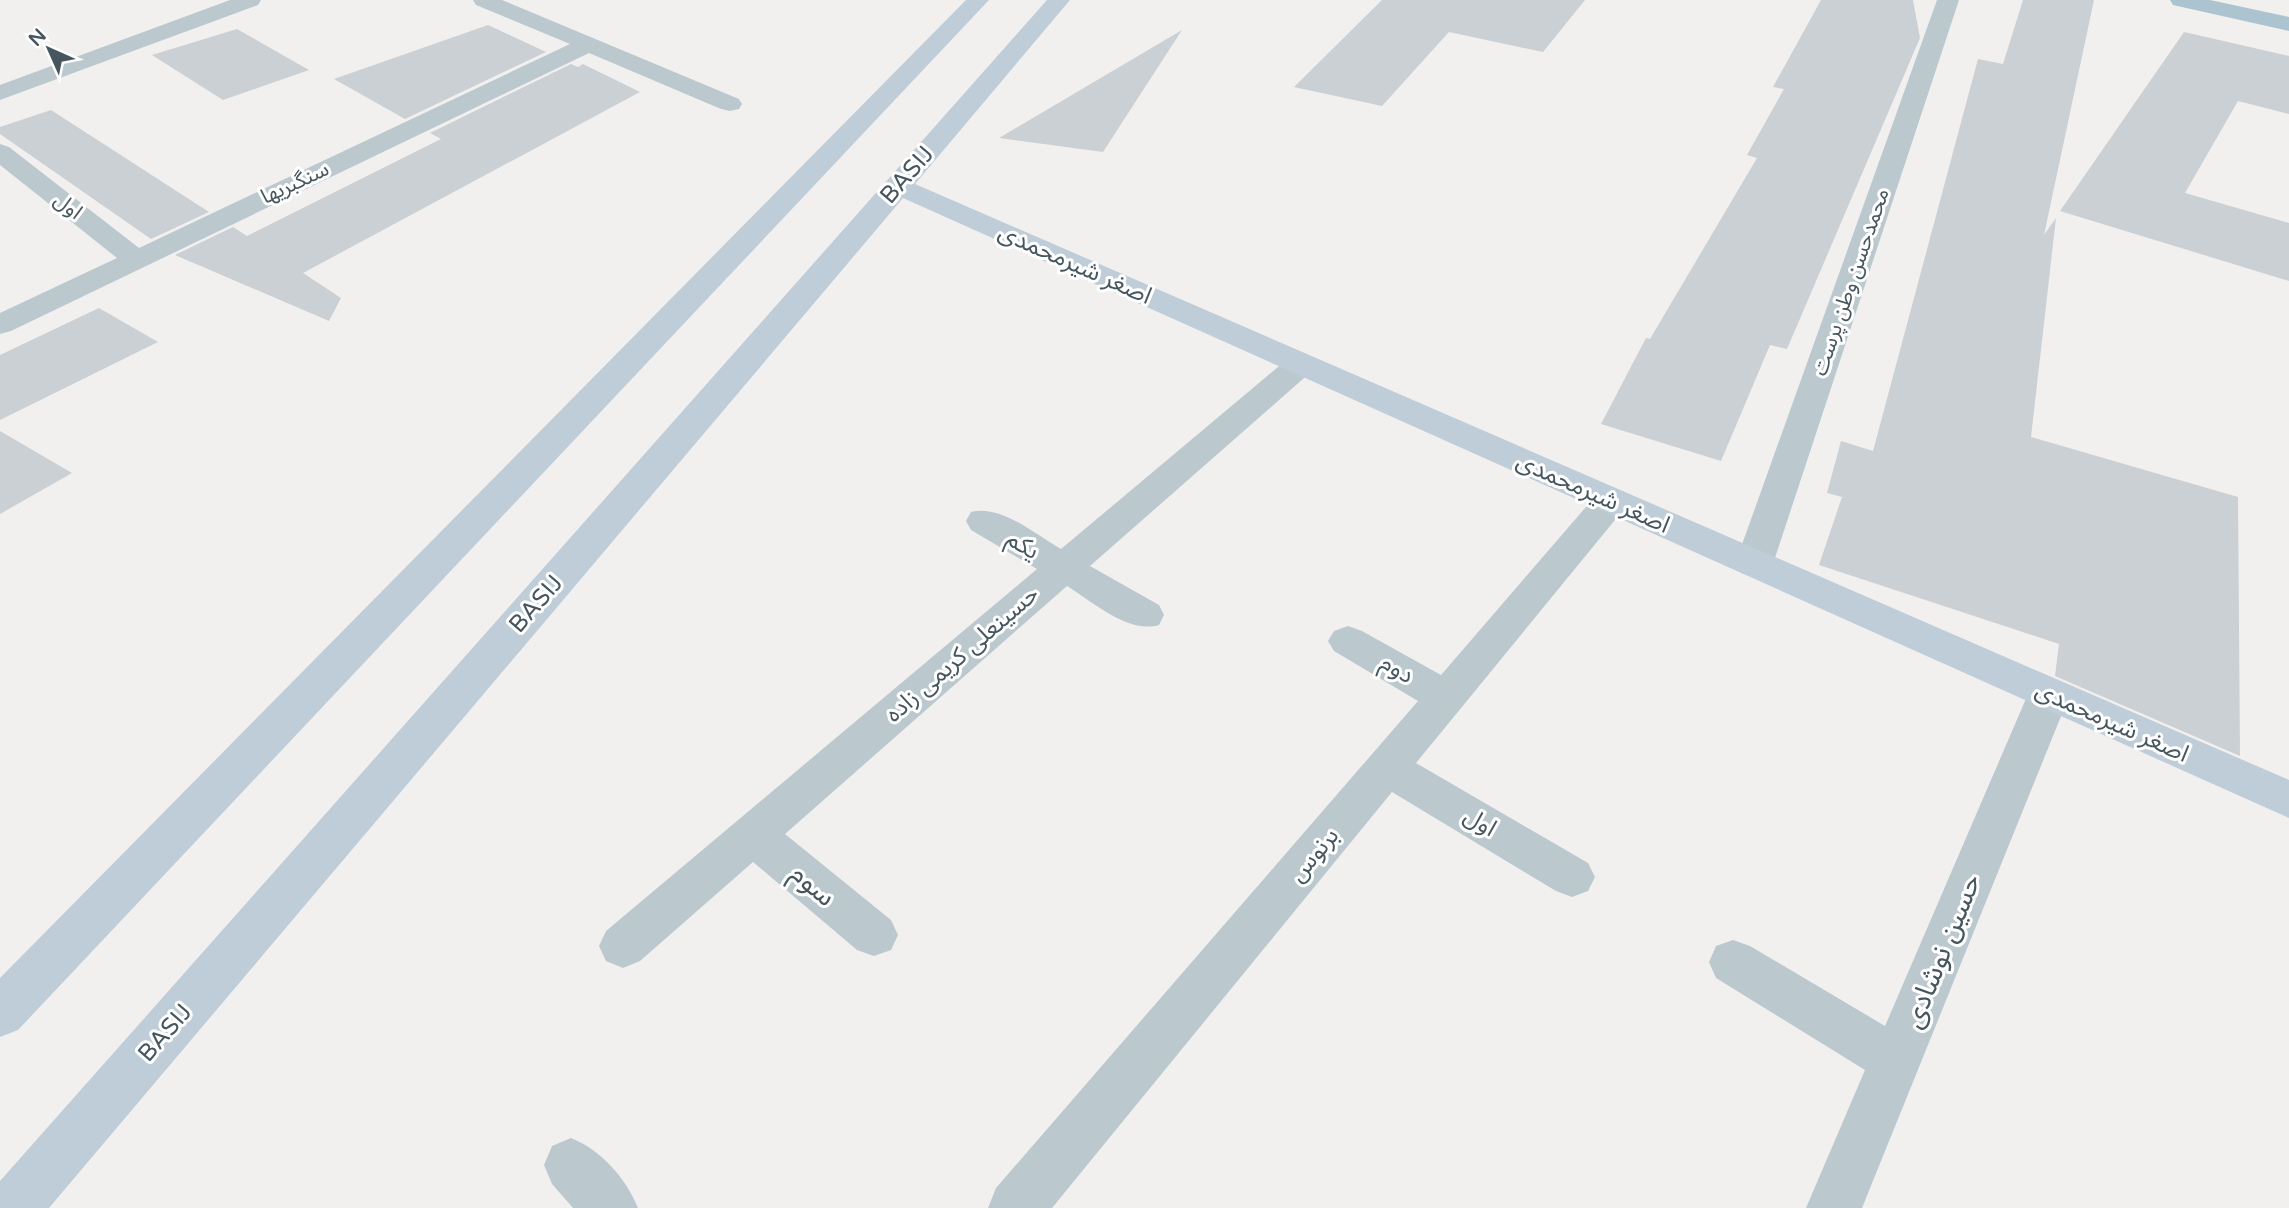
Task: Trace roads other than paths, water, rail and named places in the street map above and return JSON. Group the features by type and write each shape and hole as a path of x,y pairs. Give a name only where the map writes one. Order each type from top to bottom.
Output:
{"main road":[{"path":"0,1013 978,0"},
{"name":"BASIJ","path":"13,1208 1059,0"},
{"path":"2181,0 2289,24"},
{"path":"2261,0 2289,6"},
{"name":"اصغر شیرمحمدی","path":"898,186 2289,800"}],"street":[{"path":"0,93 250,0"},
{"path":"484,0 730,104"},
{"name":"محمدحسن وطن پرست","path":"1754,564 1948,0"},
{"name":"سنگبریها","path":"0,325 591,43"},
{"name":"اول","path":"0,152 135,259"},
{"name":"حسینعلی کریمی زاده","path":"624,946 1301,364"},
{"name":"برنوس","path":"1016,1208 1611,501"},
{"name":"یکم","path":"984,521 1062,569"},
{"path":"1062,569 1145,615"},
{"name":"دوم","path":"1348,641 1446,697"},
{"name":"حسین نوشادی","path":"1835,1208 2049,694"},
{"name":"اول","path":"1388,768 1572,877"},
{"name":"سوم","path":"752,834 874,935"},
{"path":"1733,962 1897,1061"},
{"path":"571,1165 610,1208"}]}
